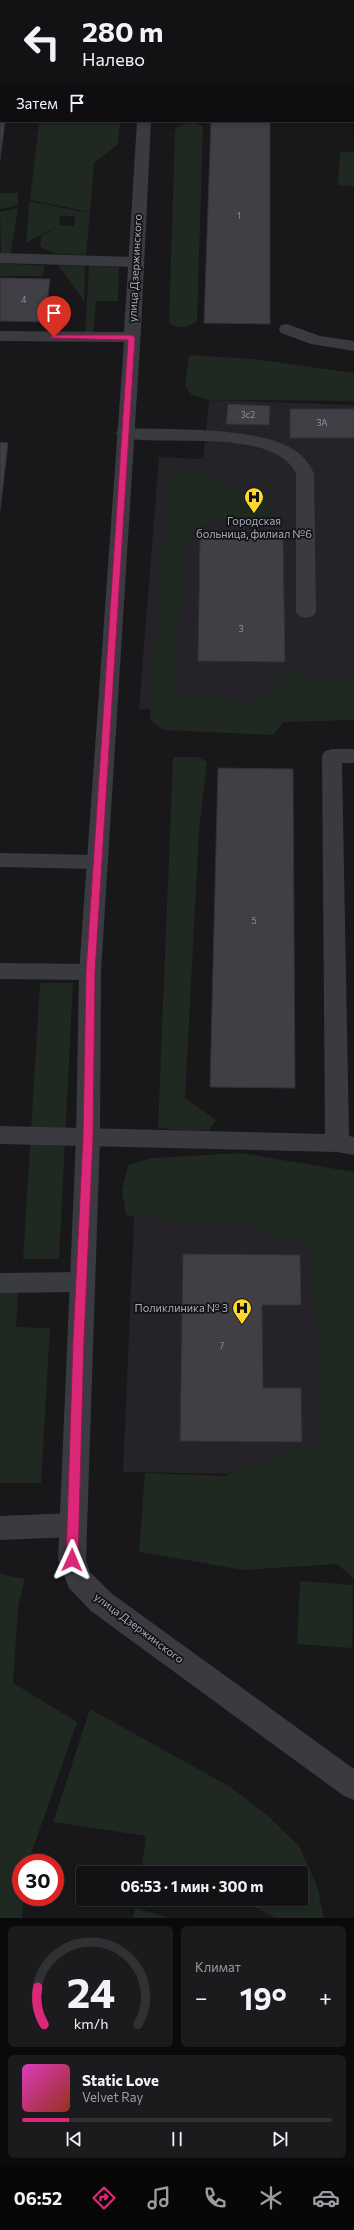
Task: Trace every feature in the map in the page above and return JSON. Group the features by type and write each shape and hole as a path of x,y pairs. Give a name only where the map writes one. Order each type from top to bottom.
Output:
{"street":[{"name":"улица Дзержинского","path":"144,122 132,338 90,972 88,1137 80,1282 72,1560 79,1579 101,1602 354,1786"},
{"path":"0,258 135,262"},
{"path":"287,330 317,340 354,346"},
{"path":"0,336 132,338"},
{"path":"125,434 245,440 282,450 301,464 306,473 306,612"},
{"path":"0,1135 346,1144 332,756 354,756"},
{"path":"0,860 97,862"},
{"path":"0,971 90,972"},
{"path":"0,1282 80,1282"},
{"path":"0,1528 73,1525"}],"shaded area":[{"path":"39,122 120,122 118,144 94,163 90,212 30,200"},
{"path":"194,122 203,126 197,321 187,327 177,327 169,323 175,130 180,125"},
{"path":"340,152 354,152 354,186 338,185"},
{"path":"0,193 18,193 18,205 0,209"},
{"path":"29,201 90,213 86,255 57,254 42,248 40,245 42,236 59,225 26,243","holes":["60,216 75,216 74,226 59,225"]},
{"path":"18,208 11,253 1,253 0,212"},
{"path":"0,263 45,266 43,276 0,276"},
{"path":"58,265 85,266 84,301"},
{"path":"89,266 119,267 118,301 96,301 93,334 85,335"},
{"path":"189,355 254,359 354,373 354,401 209,400 192,395 185,387"},
{"name":"Городская больница, филиал №6","path":"209,400 354,405 354,718 139,709 159,457 203,459"},
{"path":"168,471 195,473 231,489 267,500 274,510 266,519 214,522 184,540 174,690 256,704 290,673 354,680 354,720 283,722 273,735 163,730 150,720"},
{"path":"173,757 198,757 207,762 199,831 185,1098 216,1120 209,1130 193,1131 158,1128"},
{"path":"40,983 73,983 59,1259 23,1259"},
{"path":"241,1153 354,1172 354,1579 337,1564 244,1570 139,1552 145,1473 224,1476 323,1441 312,1247 233,1223 132,1217 126,1214 122,1191 128,1165 151,1158"},
{"name":"Поликлиника № 3","path":"136,1174 354,1177 354,1476 123,1472"},
{"path":"0,1293 18,1293 16,1327 50,1328 41,1483 0,1483"},
{"path":"0,1574 25,1579 18,1608 13,1683 77,1722 31,1854 12,1854 12,1906 23,1906 22,1918 0,1918"},
{"path":"300,1581 353,1585 352,1648 297,1644"},
{"path":"90,1709 232,1788 269,1817 299,1846 308,1866 142,1866 146,1836 53,1822"},
{"path":"308,1866 317,1886 324,1918 275,1918 257,1908 248,1906 308,1906"},
{"path":"135,1908 170,1918 133,1918"}],"building":[{"path":"0,122 5,122 0,160"},
{"path":"211,122 270,122 270,324 204,323"},
{"path":"0,278 50,279 45,322 0,321"},
{"path":"228,404 270,406 269,425 226,424"},
{"path":"290,409 354,409 354,438 290,438"},
{"path":"0,442 8,443 0,511"},
{"path":"200,538 283,539 285,662 198,661"},
{"path":"218,768 293,769 295,1088 210,1087"},
{"path":"183,1254 300,1255 301,1305 262,1305 263,1388 301,1388 302,1442 180,1441"}],"place":[{"name":"Городская больница, филиал №6","path":"254,514"},
{"name":"Поликлиника № 3","path":"242,1325"}],"route":[{"path":"54,337 132,338 90,972 88,1137 80,1282 72,1560"}]}
